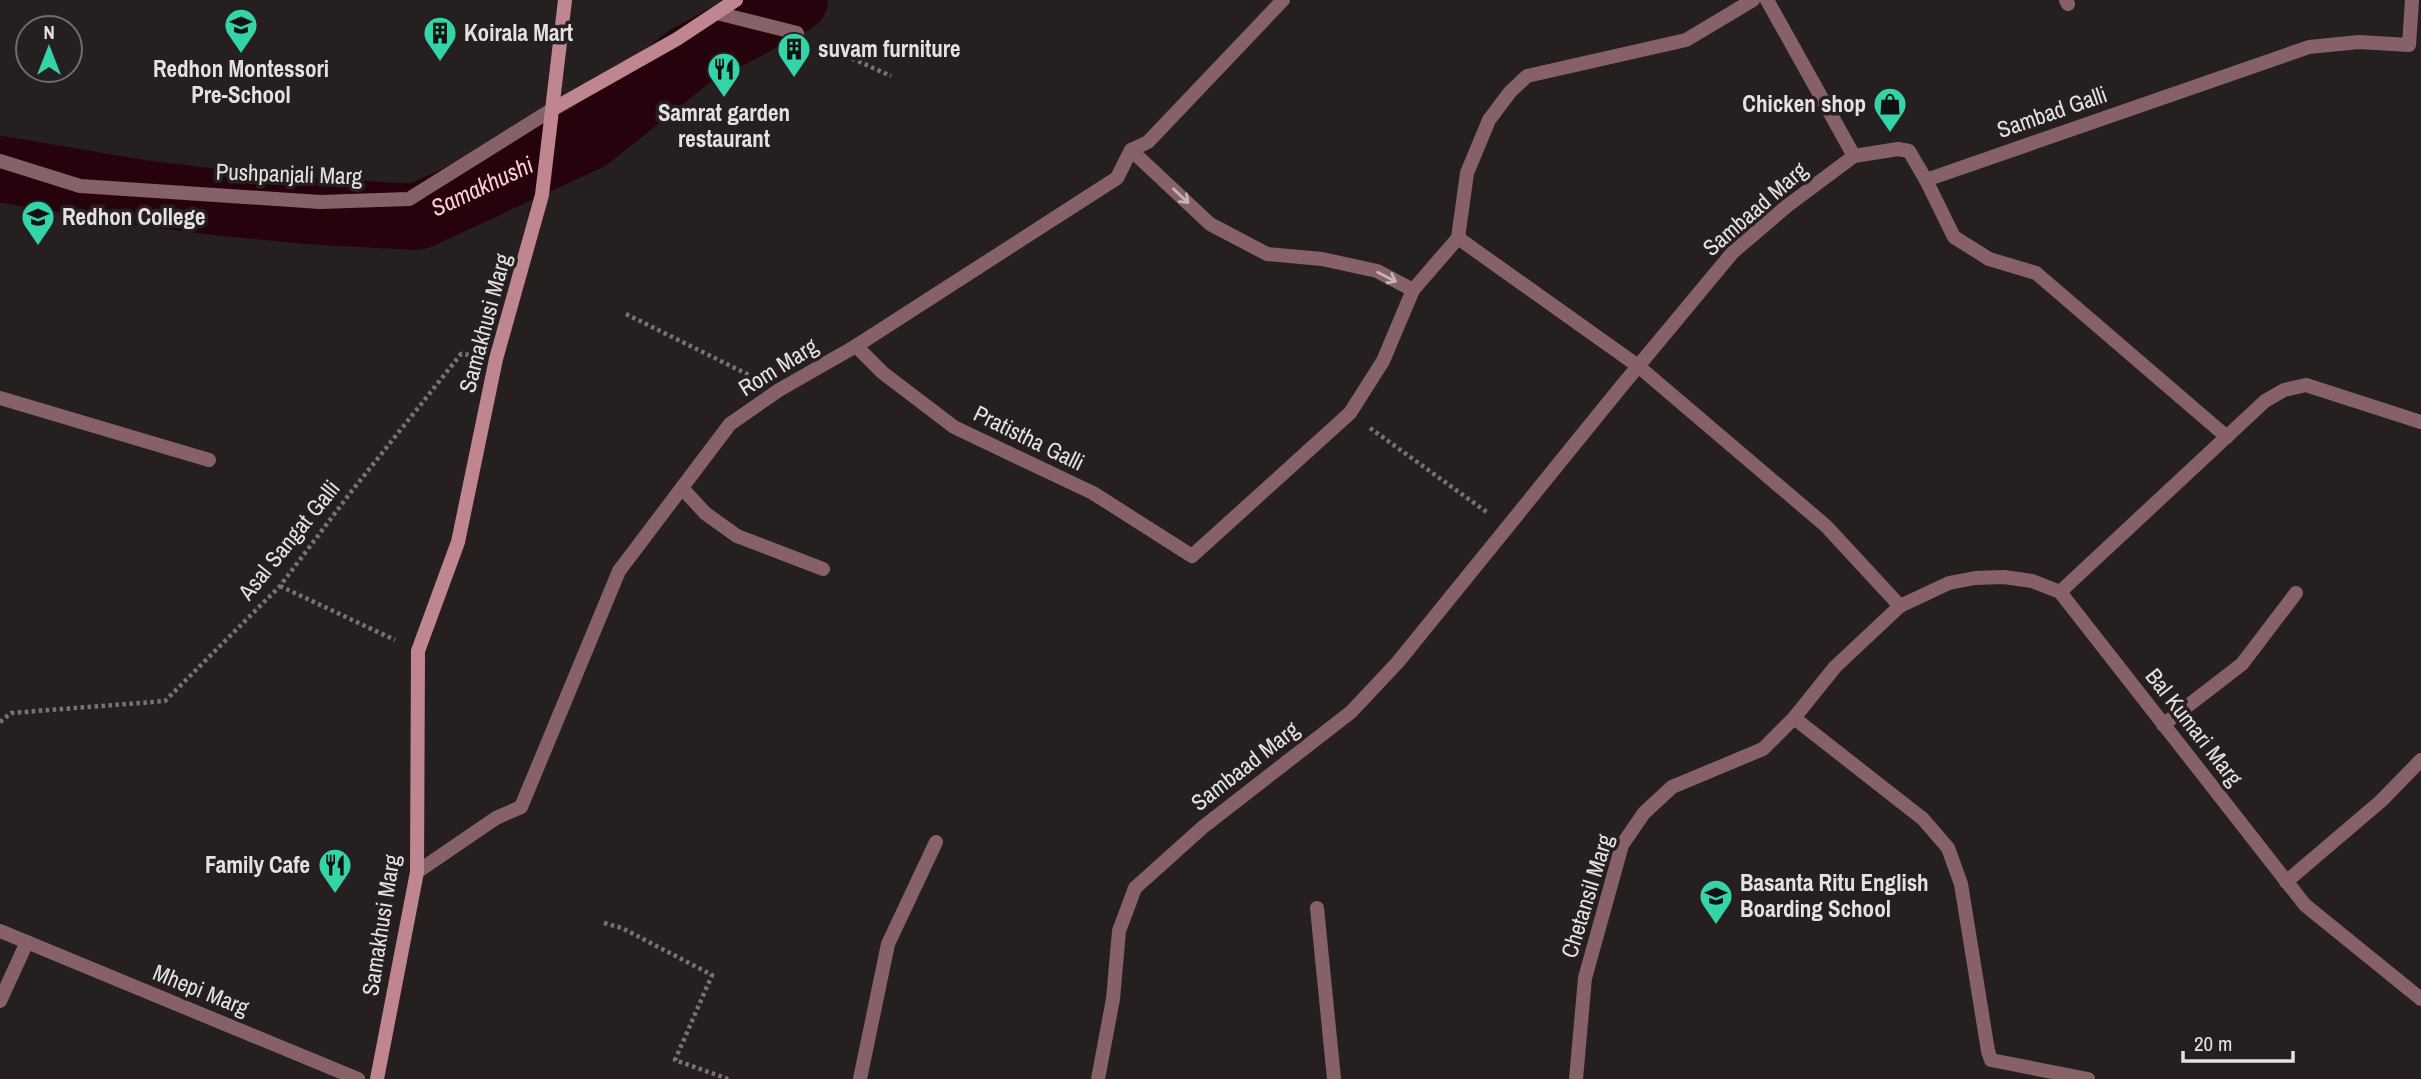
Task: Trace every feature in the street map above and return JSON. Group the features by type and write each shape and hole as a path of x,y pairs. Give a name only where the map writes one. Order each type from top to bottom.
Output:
{"main road":[{"name":"Samakhusi Marg","path":"377,1079 417,872 418,651 458,542 496,359 542,195 565,0"},
{"path":"553,109 618,74 736,0"}],"street":[{"name":"Rom Marg","path":"417,872 496,818 521,807 619,571 730,424 779,390 856,346 1117,178 1131,150 1148,142 1283,0"},
{"path":"1350,413 1383,361 1413,290 1458,238 1467,173 1489,120 1510,92 1527,76 1686,40 1753,0"},
{"path":"1767,0 1854,156 1898,149 1909,151 1954,237 1989,259 2036,273 2227,436"},
{"name":"Sambad Galli","path":"1926,180 2309,47 2359,42 2415,46 2412,0"},
{"path":"717,13 797,33"},
{"name":"Pushpanjali Marg","path":"0,161 80,186 320,202 409,199 553,109"},
{"path":"1131,150 1210,224 1267,254 1322,259 1377,271 1413,290"},
{"name":"Sambaad Marg","path":"1098,1079 1113,999 1119,931 1135,888 1203,827 1351,712 1398,662 1733,252 1787,206 1854,156"},
{"path":"1458,238 1638,366 1826,526 1900,606 1949,583 1975,578 2004,577 2032,581 2060,593 2265,401 2284,390 2306,384 2421,422"},
{"name":"Pratistha Galli","path":"856,346 883,373 954,427 1093,493 1192,556 1350,413"},
{"path":"0,398 209,460"},
{"path":"682,488 705,513 737,536 823,569"},
{"name":"Bal Kumari Marg","path":"2060,593 2305,905 2421,999"},
{"path":"2163,725 2242,664 2296,593"},
{"name":"Chetansil Marg","path":"1576,1079 1585,978 1622,845 1644,813 1672,787 1763,749 1794,718 1835,667 1900,606"},
{"path":"1794,718 1923,819 1948,848 1961,884 1987,1051 1991,1060 2088,1079"},
{"path":"2286,882 2381,801 2421,760"},
{"path":"860,1079 888,944 936,842"},
{"path":"1317,908 1334,1079"},
{"name":"Mhepi Marg","path":"0,931 358,1079"},
{"path":"0,1001 27,942"}],"path":[{"path":"797,33 891,76"},
{"path":"626,314 779,390"},
{"name":"Asal Sangat Galli","path":"0,722 11,713 165,701 280,586 461,354 496,359"},
{"path":"1350,413 1507,528"},
{"path":"280,586 418,651"},
{"path":"604,923 622,928 712,975 675,1060 728,1079"}],"waterway":[{"name":"Samakhushi","path":"0,169 142,193 224,203 417,217 589,137 689,57 795,0"}],"place":[{"name":"Redhon Montessori Pre-School","path":"241,55"},
{"name":"Koirala Mart","path":"440,63"},
{"name":"suvam furniture","path":"794,79"},
{"name":"Samrat garden restaurant","path":"724,99"},
{"name":"Chicken shop","path":"1890,134"},
{"name":"Redhon College","path":"38,247"},
{"name":"Family Cafe","path":"335,895"},
{"name":"Basanta Ritu English Boarding School","path":"1716,926"}]}
